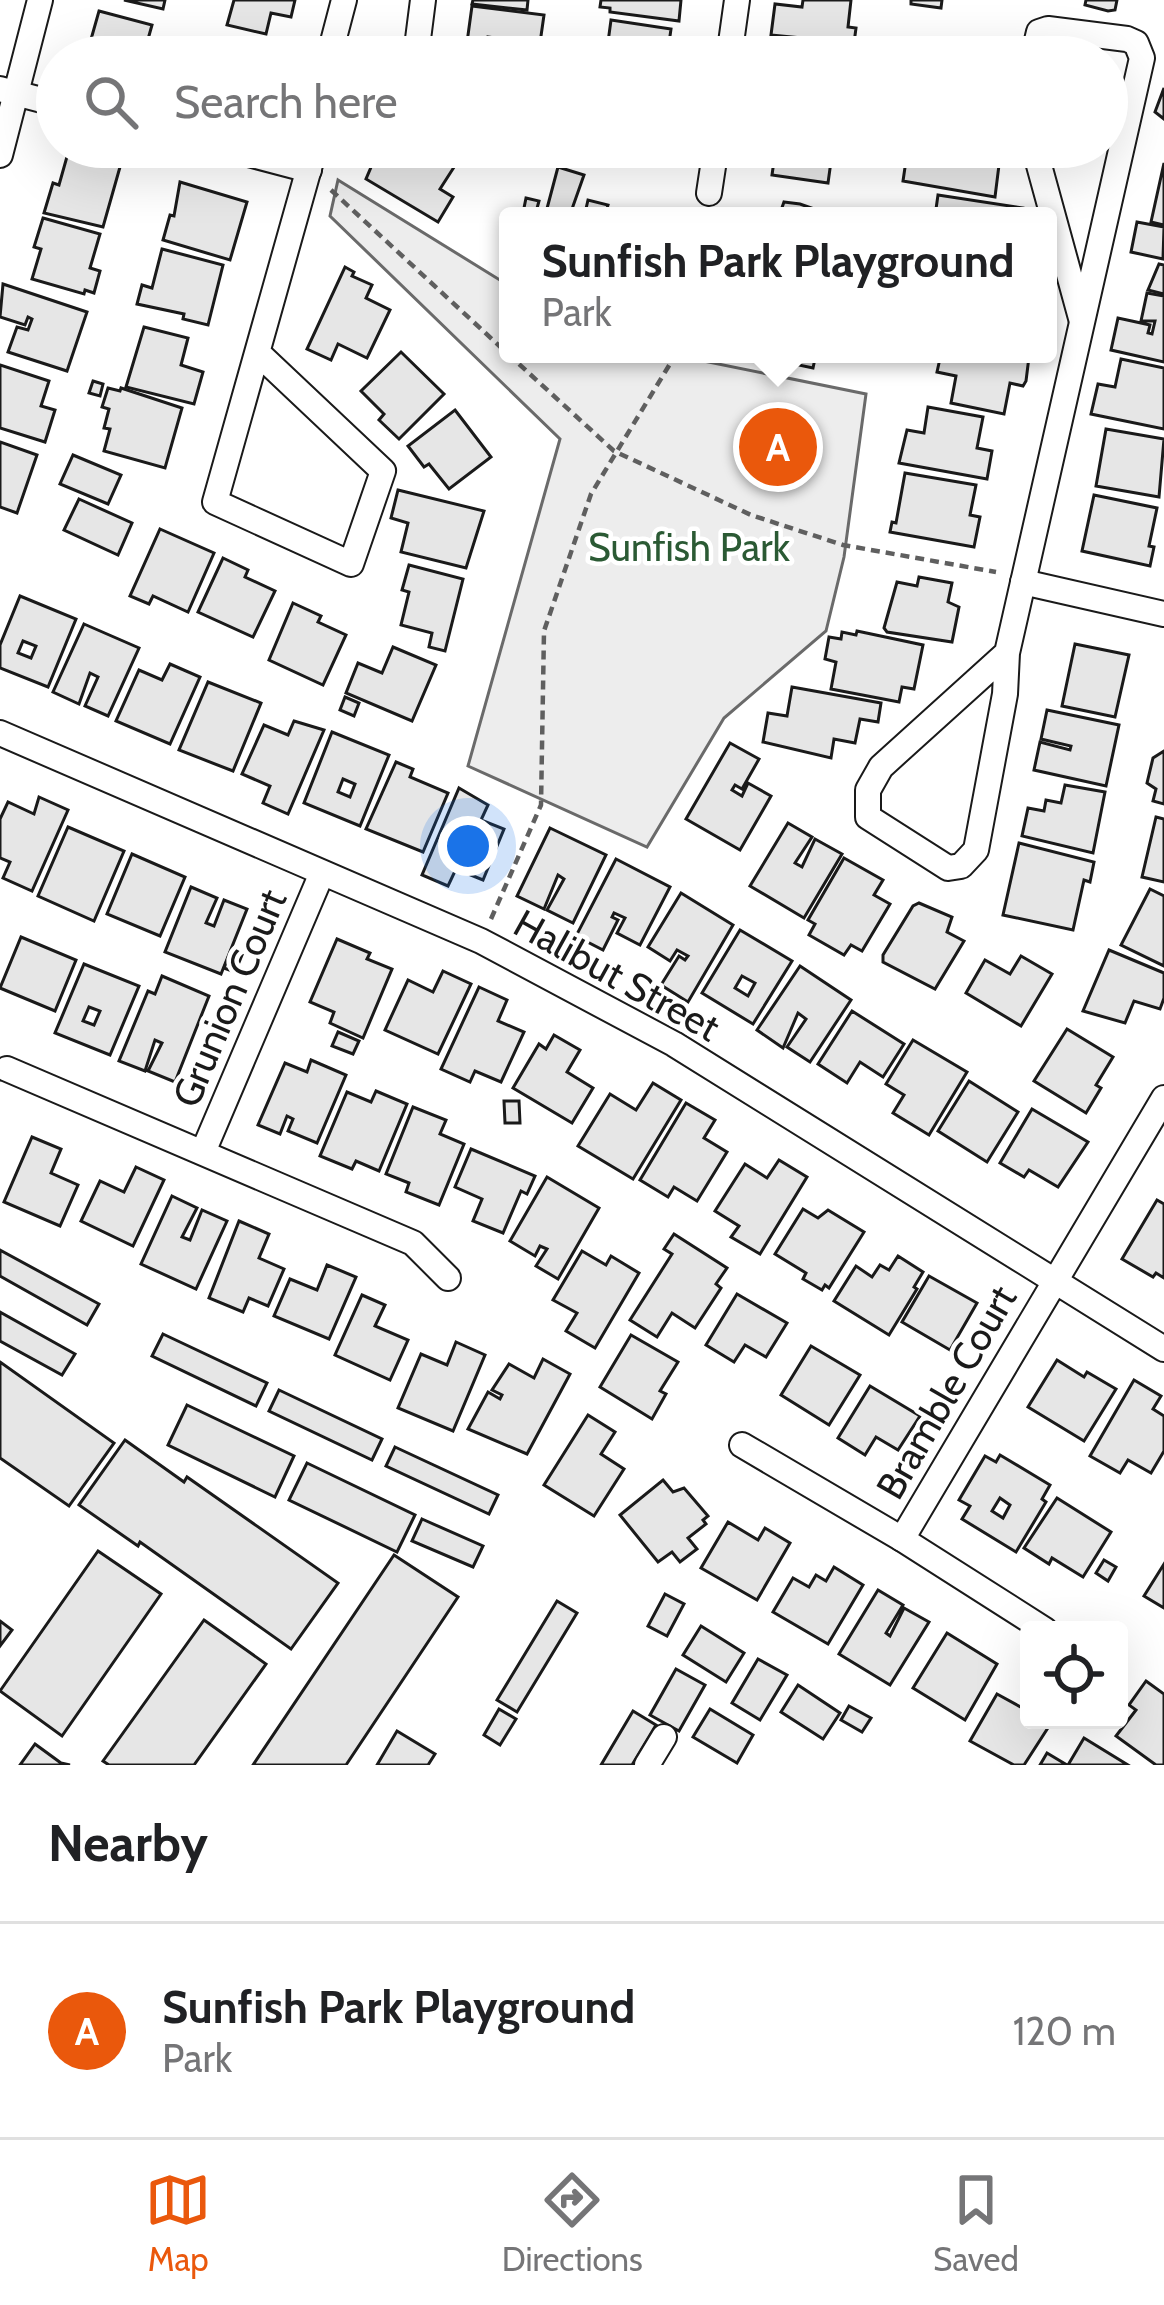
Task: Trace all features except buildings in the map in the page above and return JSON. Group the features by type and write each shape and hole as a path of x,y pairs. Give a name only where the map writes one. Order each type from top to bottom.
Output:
{"street":[{"path":"0,155 9,92 40,0"},
{"path":"335,36 344,0"},
{"path":"418,36 423,0"},
{"path":"732,36 737,0"},
{"path":"1039,36 1048,29 1103,36"},
{"path":"1128,40 1141,50 1128,109"},
{"path":"259,354 383,472 351,564 215,502 309,168"},
{"path":"709,193 713,168"},
{"path":"1040,168 1051,207"},
{"path":"1007,653 881,767 868,790 868,817 948,868 962,866 976,850 1007,653 1115,168"},
{"path":"1057,230 1082,320"},
{"path":"1023,582 1164,614"},
{"name":"Halibut Street","path":"0,734 481,941 674,1044 1164,1348"},
{"name":"Grunion Court","path":"203,1152 322,873"},
{"name":"Grunion Court","path":"7,1070 413,1243 448,1278"},
{"name":"Bramble Court","path":"902,1539 1164,1098"},
{"name":"Bramble Court","path":"742,1445 1031,1621"},
{"path":"647,1765 664,1737"}],"path":[{"path":"322,168 499,345"},
{"path":"518,363 614,451 751,515 843,545 995,572"},
{"path":"481,941 541,805 544,631 591,494 670,363"}],"shaded area":[{"name":"Sunfish Park","path":"338,180 499,279 499,363 713,363 866,394 844,557 826,631 724,718 647,847 468,766 560,439 330,216"}],"place":[{"name":"Sunfish Park Playground","path":"778,447"}]}
